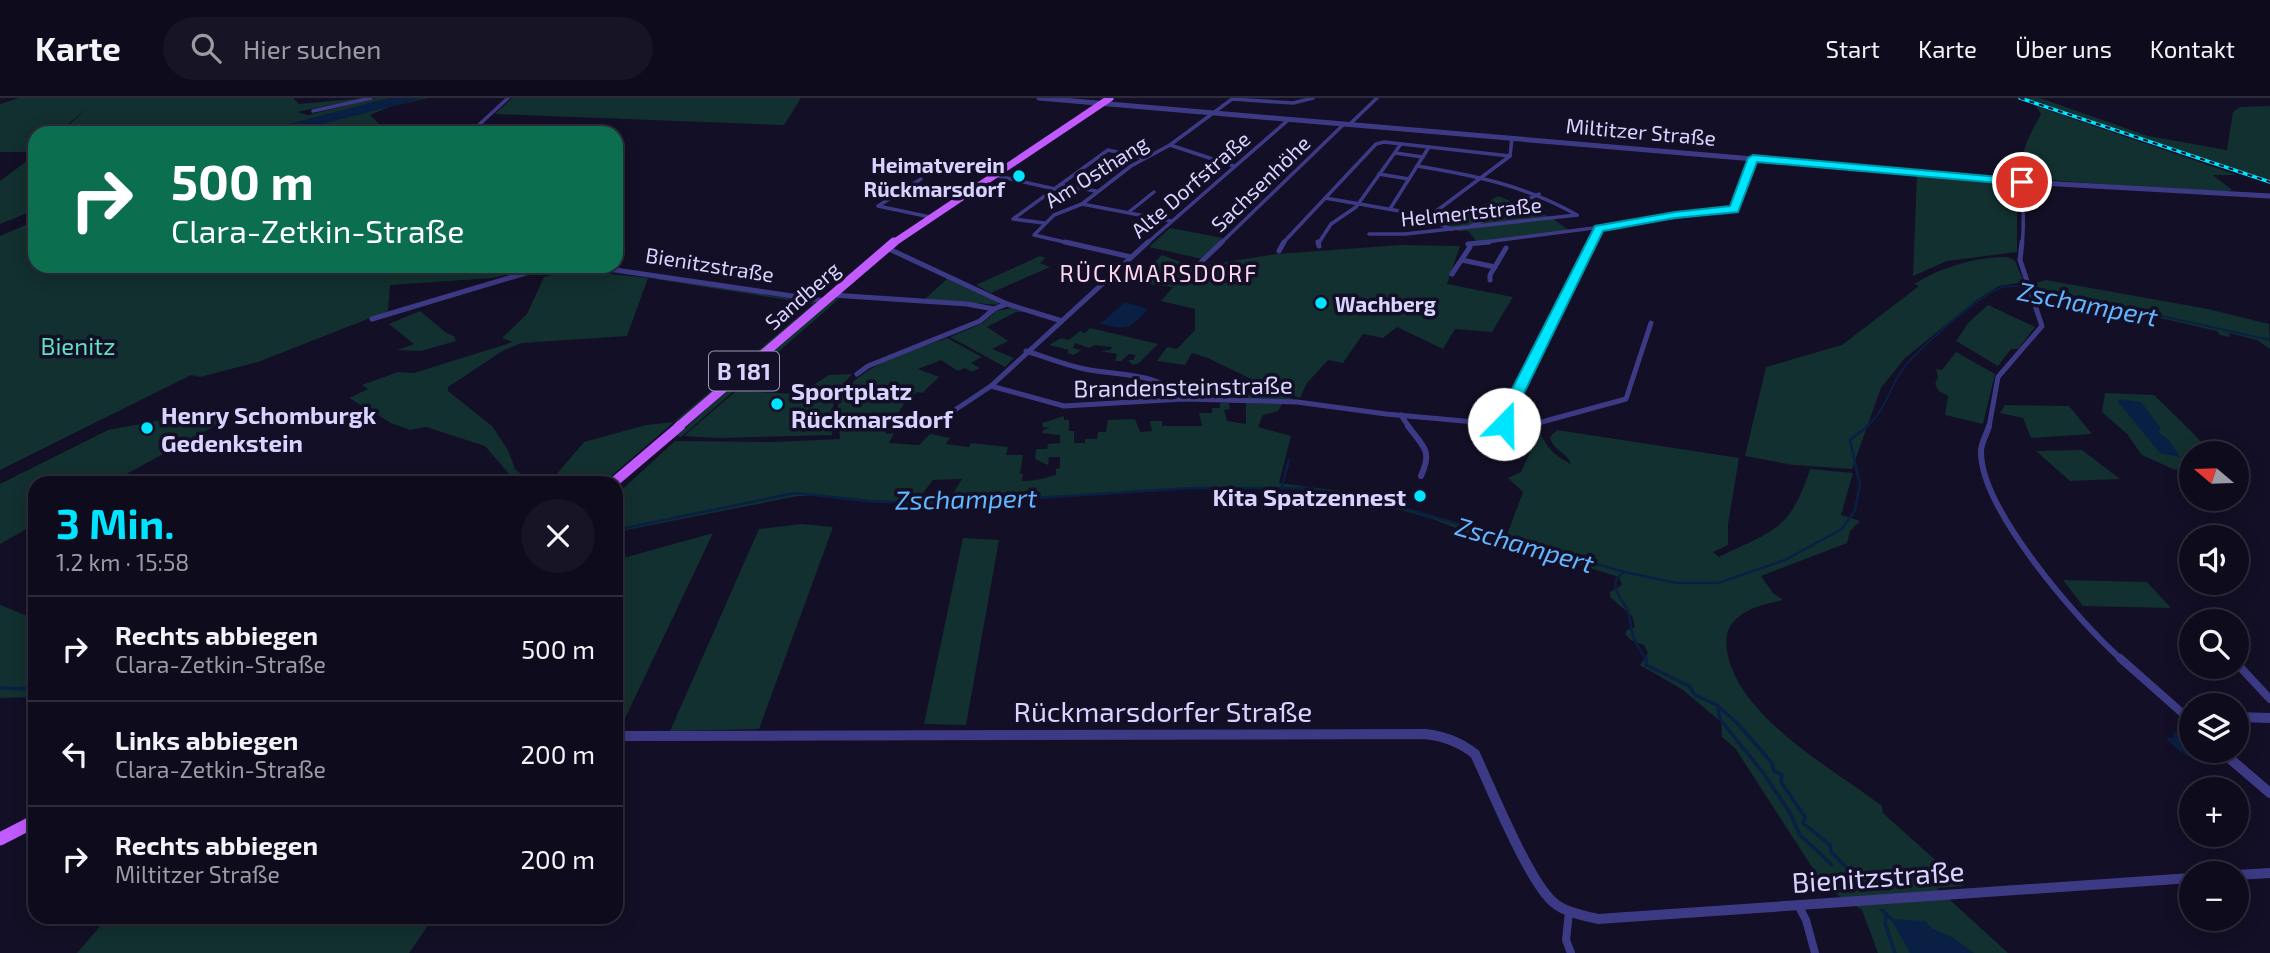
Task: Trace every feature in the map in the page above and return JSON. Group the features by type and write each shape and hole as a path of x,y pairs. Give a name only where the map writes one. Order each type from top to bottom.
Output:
{"main road":[{"name":"B 181","path":"1101,104 1110,98"},
{"name":"Sandberg","path":"621,476 887,248 930,216 1101,104"},
{"path":"0,839 28,825"}],"street":[{"path":"313,111 370,98"},
{"path":"478,126 508,98"},
{"name":"Miltitzer Straße","path":"1039,98 2022,182 2270,196"},
{"name":"Miltitzer Straße","path":"1059,98 1101,104"},
{"path":"1223,98 1293,103 1313,98"},
{"name":"Sachsenhöhe","path":"1199,264 1377,98"},
{"name":"Am Osthang","path":"1131,257 1034,235 1044,223 1063,209 1082,204 1144,158 1170,145 1236,99"},
{"name":"Alte Dorfstraße","path":"934,424 990,386 1171,221 1287,121"},
{"path":"1427,218 1510,156 1512,138"},
{"path":"1279,251 1279,247 1376,144 1401,144 1510,156"},
{"path":"1319,246 1317,243 1331,224 1358,204 1401,144"},
{"path":"1170,145 1234,166"},
{"path":"1390,209 1429,148"},
{"path":"1044,223 1013,219 1108,150 1144,158"},
{"path":"1395,153 1423,157"},
{"path":"1452,274 1470,247 1468,244 1599,229 1675,215 1734,209 1753,158"},
{"path":"1418,166 1481,178 1539,194"},
{"path":"1379,174 1409,179"},
{"path":"993,175 1055,189"},
{"path":"922,179 878,206 930,216"},
{"path":"2022,182 2022,210 2025,219 2019,256 2042,326 1998,377 1989,427 1981,450 1986,481 2023,549 2047,579 2113,652 2179,710"},
{"path":"1060,185 1097,191"},
{"path":"1129,212 1154,192"},
{"path":"1468,228 1539,194"},
{"name":"Helmertstraße","path":"1369,234 1453,230 1577,215 1539,194"},
{"path":"1325,198 1427,218 1453,230"},
{"path":"1082,204 1171,221"},
{"path":"1379,227 1381,234"},
{"path":"1504,424 1599,229"},
{"path":"887,248 1007,304 1062,321"},
{"path":"1490,280 1506,248"},
{"path":"1462,260 1495,267"},
{"name":"Bienitzstraße","path":"623,271 829,298 967,304 994,309"},
{"path":"372,319 526,273"},
{"path":"857,374 868,366 980,321 994,309 1007,304"},
{"name":"Brandensteinstraße","path":"990,386 1046,403 1064,405 1184,399 1323,403 1401,415 1504,424 1538,424 1626,399 1651,323"},
{"path":"1026,351 1089,370 1164,383 1179,392 1184,399"},
{"path":"1401,415 1427,453 1428,460 1421,476"},
{"path":"2249,676 2270,699"},
{"path":"2249,717 2270,718"},
{"name":"Rückmarsdorfer Straße","path":"623,736 1442,736 1456,741 1475,754 1535,877 1552,901 1569,912"},
{"path":"2235,763 2270,793"},
{"path":"2249,874 2270,873"},
{"name":"Bienitzstraße","path":"1569,912 1598,919 2179,879"},
{"path":"1799,907 1806,920 1813,953"},
{"path":"1569,912 1565,929 1572,953"}],"green space":[{"path":"19,98 293,98 299,104 365,98 297,112 308,115 376,98 390,98 283,126 68,126 89,107 66,126 28,126 28,152 0,152 0,104"},
{"path":"423,98 428,98 389,107 370,115 381,126 313,126"},
{"path":"512,98 801,98 784,125 495,114"},
{"path":"2027,98 2040,98 2148,136 2227,150 2233,112 2240,107 2270,106 2270,181"},
{"path":"2036,106 2237,175 2213,175 2232,190 2223,193 2023,178 2022,160 2041,114"},
{"path":"28,160 28,213 0,224 0,181"},
{"path":"1917,175 2017,183 2017,252 1947,261 1913,276"},
{"path":"1498,196 1552,218 1570,231 1477,242 1468,231 1458,231 1447,224 1459,220"},
{"name":"Bienitz","path":"28,224 28,273 512,273 493,278 390,285 388,311 258,362 200,377 191,375 0,470 0,236"},
{"path":"1170,228 1223,238 1202,259 1149,247"},
{"path":"1400,245 1460,246 1447,284 1513,297 1492,332 1455,329 1443,349 1397,327 1383,338 1363,334 1343,363 1328,360 1307,383 1300,398 1255,382 1295,400 1247,399 1253,380 1192,353 1185,365 1157,361 1167,347 1177,349 1195,330 1195,309 1161,301 1173,287 1139,283 1151,271 1149,267 1162,255 1194,267 1277,254"},
{"path":"1040,256 1046,258 1040,263 1050,267 991,293 976,285"},
{"path":"2008,257 2015,261 2024,282 1999,286 1978,299 1905,358 1881,388 1852,469 1793,465 1745,456 1766,367 1842,345 1919,286 1914,284 1936,273 1971,261"},
{"path":"562,273 602,273 648,278 627,336 522,343 504,350 448,387 448,391 492,426 508,450 515,469 524,476 511,476 485,446 426,427 410,430 391,423 349,398 368,389 362,385 398,372 414,373 513,342 502,338 527,314 544,277"},
{"path":"949,277 998,302 999,305 925,299"},
{"path":"655,279 818,303 678,424 674,422 813,304"},
{"path":"2046,280 2208,309 2269,324 2270,349 2257,340 2229,333 2230,337 2220,335 2217,331 2091,302 2061,299 2032,284"},
{"path":"840,298 681,437 677,435 829,300"},
{"path":"1988,305 2035,327 2018,349 2011,349 1998,366 1956,341 1969,322"},
{"path":"1011,308 1024,312 1016,312 987,327 1008,341 992,349 1014,358 1005,367 950,337 983,323 996,311"},
{"path":"420,311 445,332 454,336 456,341 421,351 397,350 414,344 389,324"},
{"path":"1090,328 1158,344 1139,363 1133,365 1128,360 1133,360 1136,355 1129,354 1121,361 1115,361 1117,354 1100,351 1110,350 1112,347 1095,345 1089,348 1075,343 1073,348 1081,350 1074,355 1067,353 1069,350 1049,345 1061,338 1069,340 1080,331 1085,333"},
{"path":"947,338 982,357 971,363 980,368 972,372 965,368 958,371 941,360 918,369 939,377 922,393 917,392 903,405 896,421 901,421 901,426 886,427 886,434 894,433 889,443 919,445 930,434 950,438 946,444 969,447 971,443 1008,447 1006,455 1023,455 1020,474 1023,474 1022,481 1056,475 1056,469 1060,468 1060,457 1049,457 1048,465 1035,459 1036,449 1047,449 1048,444 1060,443 1060,435 1042,433 1050,428 1043,427 1042,423 1064,416 1064,420 1069,420 1069,431 1074,431 1074,443 1085,443 1085,439 1097,439 1098,432 1106,432 1108,420 1135,419 1140,432 1152,431 1150,421 1162,421 1162,426 1202,426 1199,413 1212,413 1212,408 1220,408 1220,403 1229,403 1230,409 1224,410 1227,421 1246,424 1246,403 1282,404 1278,411 1263,415 1258,427 1291,436 1279,483 1356,493 1479,529 1474,535 1430,518 1353,497 1309,490 1246,487 1133,491 981,504 918,505 832,496 798,496 623,531 623,489 675,441 774,442 840,439 837,411 842,396 865,372 899,355","holes":["962,479 950,498 919,498 933,480"]},
{"path":"1956,352 1995,374 1983,424 1945,415 1948,396 1939,391 1935,384 1938,378 1936,369 1942,370"},
{"name":"Sportplatz Rückmarsdorf","path":"852,374 834,402 832,435 719,438 684,436 736,391 800,394 829,375"},
{"path":"2105,393 2154,395 2200,441 2179,441 2179,470 2173,469 2142,455 2127,434 2102,412"},
{"path":"2005,405 2069,406 2092,434 2031,438 2023,418 2000,413"},
{"path":"205,412 217,415 218,424 123,476 28,476 28,528 0,544 0,484 108,430"},
{"path":"674,422 611,476 555,476 584,442 646,425"},
{"path":"1557,430 1739,458 1728,524 1728,545 1713,552 1719,557 1754,541 1778,526 1795,505 1810,469 1853,473 1841,515 1860,521 1850,531 1847,543 1761,576 1773,593 1783,600 1755,608 1736,619 1728,632 1728,656 1737,679 1751,701 1770,722 1815,759 1882,806 1883,813 1964,886 1937,888 2008,953 1878,953 1862,910 1825,887 1735,748 1722,737 1721,722 1683,690 1640,665 1648,653 1644,645 1631,640 1625,634 1627,630 1635,627 1632,616 1610,597 1610,592 1622,585 1619,577 1571,562 1576,557 1507,535 1523,492 1508,478 1521,472 1540,431 1552,451 1571,464 1552,442 1550,437"},
{"path":"2082,450 2120,479 2070,481 2036,451"},
{"path":"801,524 833,527 759,729 670,731 759,529"},
{"path":"713,533 623,723 623,558"},
{"path":"963,538 999,540 966,725 924,724"},
{"path":"2063,580 2147,582 2171,608 2083,606"},
{"path":"0,605 28,616 28,697 0,698"},
{"path":"102,924 429,924 409,953 77,953"}],"water":[{"path":"390,98 423,98 313,126 283,126"},
{"path":"1125,302 1148,309 1127,327 1100,324"},
{"path":"2120,399 2141,402 2160,427 2159,433 2169,440 2179,457 2160,453 2118,402"},
{"path":"2173,732 2179,733 2179,751 2166,738 2174,738"},
{"path":"1891,919 1925,921 1933,929 1954,938 1974,953 1910,953"}],"waterway":[{"name":"Zschampert","path":"1866,427 1881,409 1900,373 1918,352 1979,300 2003,287 2035,288 2270,340"},
{"name":"Zschampert","path":"1624,572 1677,583 1718,583 1785,560 1842,529 1855,510 1860,485 1850,440 1868,426"},
{"path":"1282,486 1289,460"},
{"name":"Zschampert","path":"623,529 795,493 866,501 939,504 1193,488 1308,488 1388,504 1624,572"},
{"path":"1624,572 1615,586 1628,612 1634,639 1646,660"},
{"path":"1646,660 1646,665 1689,686 1695,695 1717,705 1737,723 1772,763 1774,771 1782,775 1781,782 1805,817 1803,823 1830,845 1831,852 1867,888"},
{"name":"Zschampert","path":"0,688 28,689"},
{"path":"1718,709 1720,719 1764,774 1790,813 1800,835 1832,865"},
{"path":"1882,910 1891,919"},
{"path":"1886,916 1885,923 1895,953"}],"railway":[{"path":"2020,98 2270,182"}],"place":[{"name":"Heimatverein Rückmarsdorf","path":"1019,176"},
{"name":"Wachberg","path":"1321,303"},
{"name":"Sportplatz Rückmarsdorf","path":"777,404"},
{"name":"Henry Schomburgk Gedenkstein","path":"147,428"},
{"name":"Kita Spatzennest","path":"1420,496"}],"district":[{"name":"RÜCKMARSDORF","path":"1159,273"}],"route":[{"path":"1504,424 1599,229 1675,215 1734,209 1753,158 2022,182"}]}
